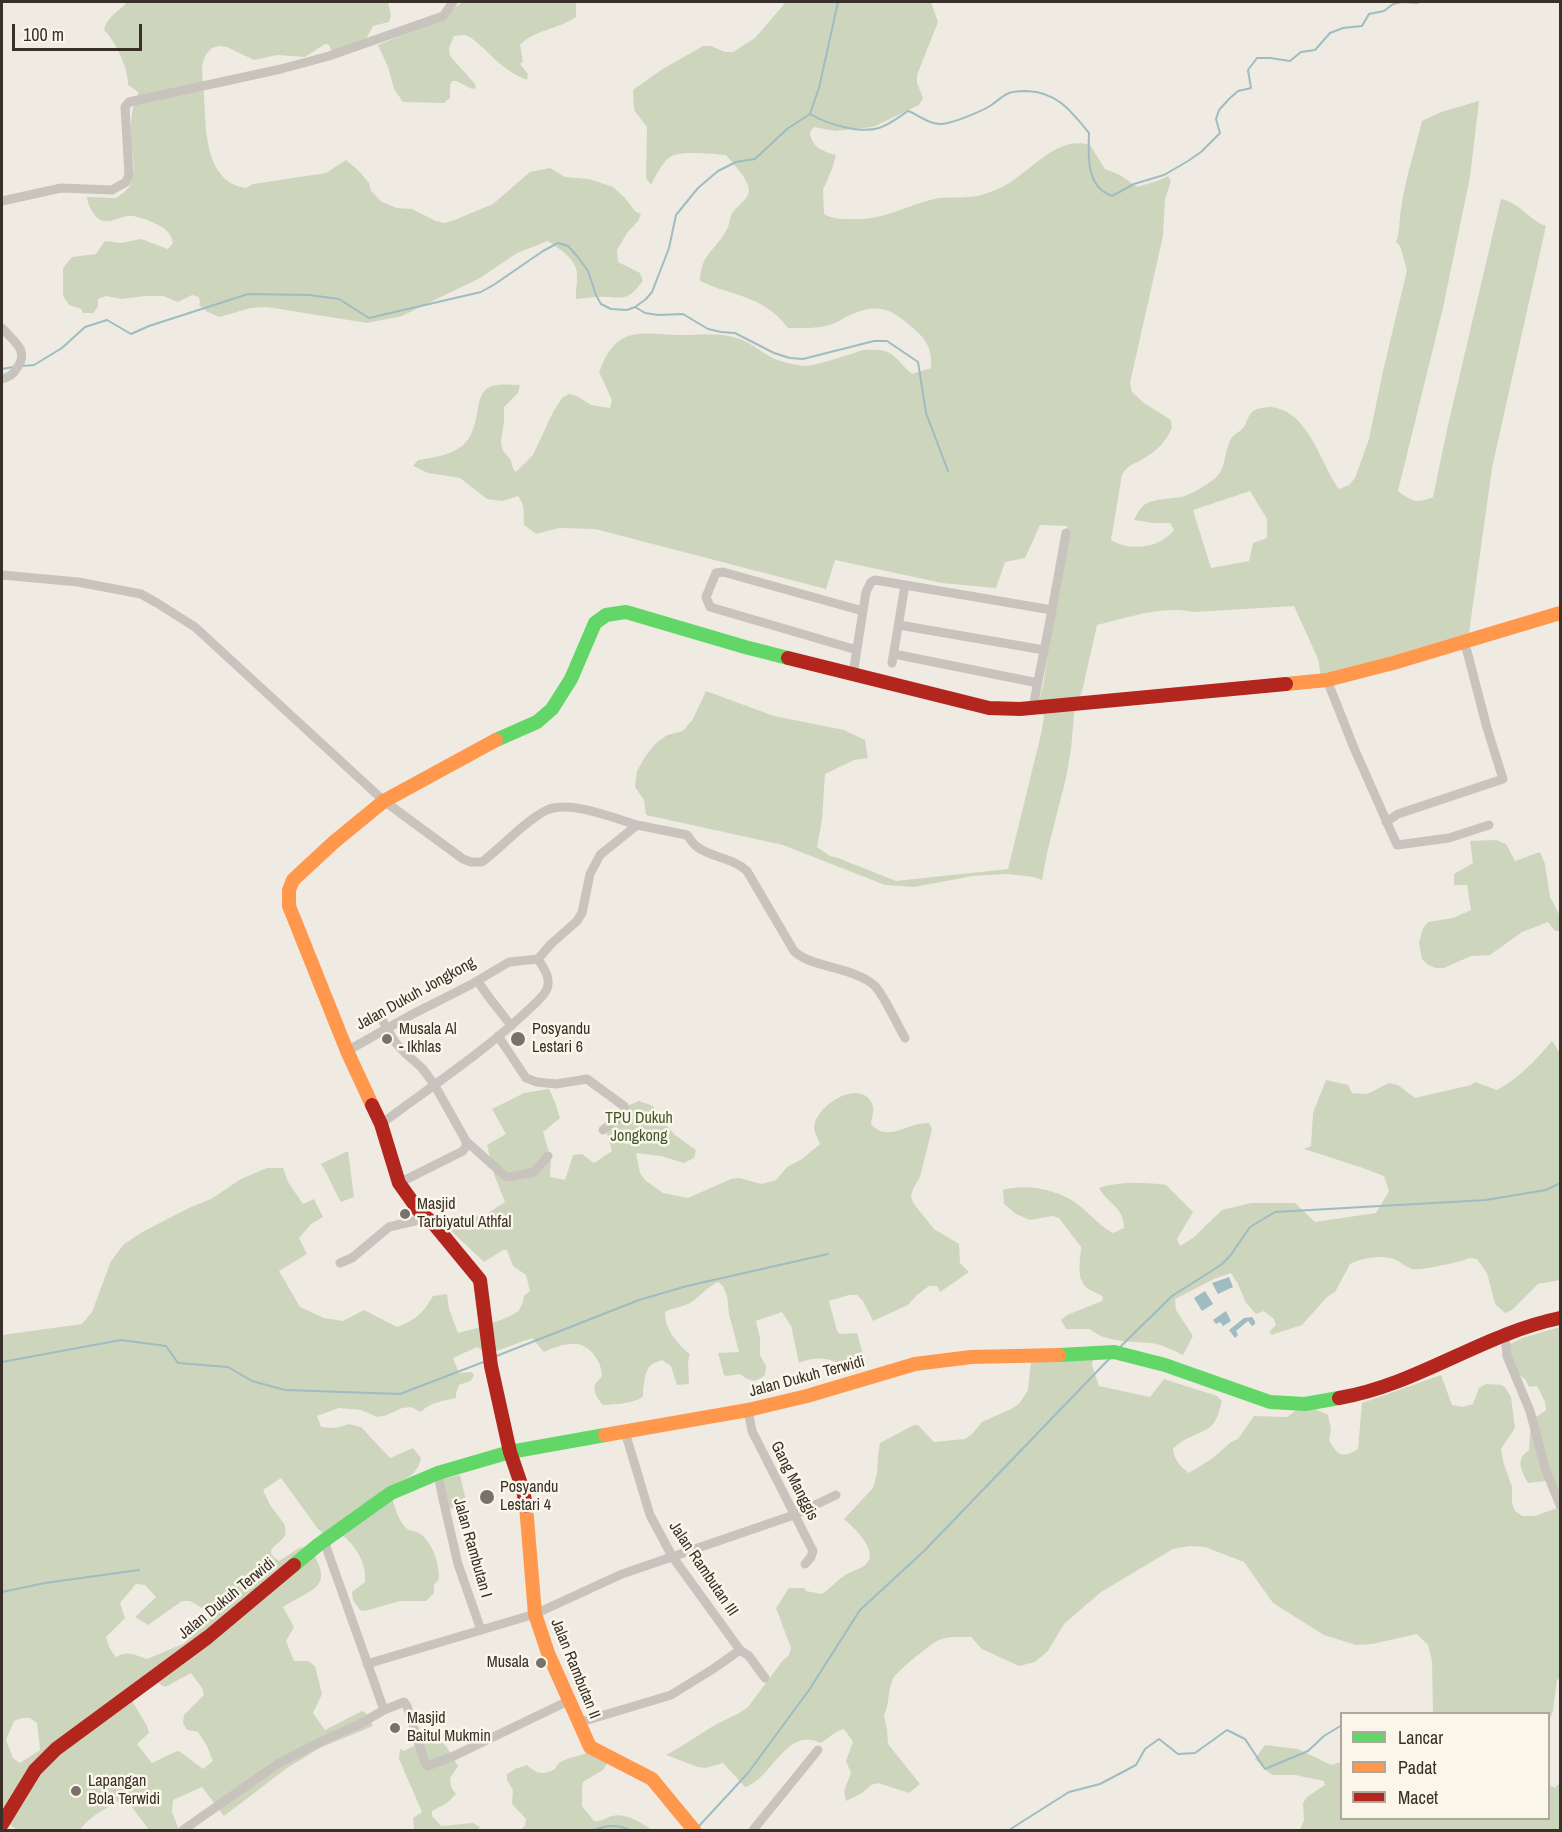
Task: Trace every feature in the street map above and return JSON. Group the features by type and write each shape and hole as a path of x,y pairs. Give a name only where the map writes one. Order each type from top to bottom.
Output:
{"street":[{"path":"2,201 61,188 112,190 126,182 129,175 126,107 129,102 281,69 329,56 443,16 453,2"},
{"path":"2,328 22,350 23,358 15,372 2,379"},
{"path":"1034,706 1066,533"},
{"path":"857,650 710,607 706,597 716,573 723,572 863,610"},
{"path":"2,575 78,582 141,594 157,603 195,627 384,801 462,859 482,862 536,817 553,808 568,807 687,835 694,845 732,860 747,871 794,951 802,957 854,974 876,987 905,1038"},
{"path":"853,674 866,592 871,582 875,580 1052,610"},
{"path":"905,585 893,658 1038,683"},
{"path":"347,1052 289,906 289,890 294,880 334,842 384,801 496,740 537,722 552,709 571,679 595,623 601,617 611,613 626,612 745,647 989,708 1020,709 1327,680 1393,663 1560,613"},
{"path":"899,625 1044,650"},
{"path":"1386,822 1398,814 1503,779 1463,642"},
{"path":"1327,680 1397,845 1449,838 1490,825"},
{"path":"381,1124 511,1026 536,1002 547,988 548,982 547,974 538,959 577,921 582,913 590,873 600,855 637,825"},
{"name":"Jalan Dukuh Jongkong","path":"510,1452 491,1366 480,1280 419,1211 399,1183 381,1124 347,1052 509,962 538,959"},
{"path":"478,981 488,998 494,1002 511,1026"},
{"path":"378,1012 387,1029 405,1053 422,1068 434,1084 466,1141 505,1176 534,1172 548,1156"},
{"path":"498,1036 526,1078 556,1084 587,1079 624,1106 624,1113 603,1130"},
{"path":"399,1183 463,1151 466,1141"},
{"path":"340,1263 352,1258 390,1227 427,1218"},
{"name":"Jalan Dukuh Terwidi","path":"3,1827 35,1770 56,1749 208,1637 324,1541 392,1493 438,1473 510,1452 748,1410 807,1396 915,1364 971,1357 1117,1352 1165,1365 1270,1402 1305,1404 1359,1395 1399,1382 1474,1347 1541,1322 1560,1318"},
{"path":"1505,1336 1507,1356 1530,1411 1545,1468 1560,1505"},
{"name":"Gang Manggis","path":"748,1410 752,1431 813,1551 805,1564"},
{"name":"Jalan Rambutan III","path":"625,1432 650,1515 672,1556 740,1650 749,1656 765,1678"},
{"name":"Jalan Rambutan II","path":"510,1452 523,1490 536,1614 548,1653 578,1723 590,1747 652,1779 690,1826"},
{"name":"Jalan Rambutan I","path":"438,1473 458,1564 481,1630"},
{"path":"368,1664 536,1614 622,1574 794,1515 836,1495"},
{"path":"324,1541 384,1710"},
{"path":"578,1723 671,1695 704,1676 740,1650"},
{"path":"183,1830 279,1763 404,1702 425,1764 428,1766 456,1755 568,1701"},
{"path":"753,1830 818,1749"}],"green space":[{"path":"127,2 388,2 391,15 389,22 373,26 366,39 332,52 329,45 325,44 305,57 277,55 254,60 227,47 219,46 210,50 202,66 207,138 215,165 222,176 232,184 246,188 253,184 326,173 346,160 358,170 369,183 371,191 382,202 397,208 412,209 445,223 493,204 530,172 550,168 565,177 589,179 613,187 636,212 641,214 617,250 618,262 640,273 643,281 627,296 576,299 577,277 574,263 548,241 517,253 480,278 402,316 367,323 267,307 251,308 219,317 206,311 199,305 199,297 192,295 178,302 163,296 122,299 106,296 98,299 98,307 93,313 83,313 81,309 69,305 63,296 63,268 72,257 96,254 105,241 121,243 141,239 168,249 173,243 170,235 164,229 142,218 128,216 106,221 98,218 87,200 87,197 116,198 129,187 132,180 134,164 131,123 138,92 128,85 120,56 113,41 104,30 110,18"},
{"path":"463,2 576,2 576,17 532,36 520,45 523,61 520,64 528,74 527,80 503,66 470,37 454,36 449,48 450,56 476,88 472,89 452,81 450,98 444,103 403,102 394,89 388,67 378,45 427,25"},
{"path":"786,2 931,2 938,22 917,75 917,83 923,98 919,105 873,127 835,131 814,127 810,132 818,148 836,155 823,190 824,214 831,217 863,219 885,215 939,198 972,197 985,194 1013,181 1054,150 1077,143 1090,145 1105,169 1120,175 1137,187 1168,176 1171,181 1165,199 1163,236 1130,383 1132,392 1144,403 1171,420 1172,428 1160,447 1128,468 1122,475 1111,540 1136,547 1161,541 1174,530 1170,523 1134,520 1140,509 1150,502 1185,496 1213,480 1223,467 1231,439 1244,427 1251,413 1257,409 1271,407 1295,418 1312,440 1339,489 1349,485 1355,478 1369,439 1407,270 1400,246 1396,242 1405,187 1422,121 1441,112 1479,101 1470,177 1443,308 1398,491 1414,500 1433,497 1501,199 1507,201 1546,226 1492,468 1469,633 1321,677 1318,659 1294,606 1193,612 1157,611 1097,625 1083,687 1074,714 1066,778 1042,880 1007,874 973,876 914,887 885,885 783,845 646,815 644,800 635,787 637,771 655,744 667,735 683,731 693,719 706,691 774,716 844,730 865,740 868,758 854,760 825,774 822,820 817,847 830,856 896,881 1008,869 1042,730 1044,715 1035,713 1043,686 1067,526 1040,525 1025,558 1005,562 996,588 942,583 835,560 826,589 595,529 559,528 536,534 524,525 523,506 518,496 502,501 487,499 460,478 428,473 413,466 418,460 447,454 462,446 475,423 480,398 488,388 499,385 520,385 518,393 504,407 501,442 503,451 511,460 516,472 533,455 562,398 569,394 591,405 610,408 612,400 599,372 614,346 631,335 716,334 730,336 776,359 805,366 863,350 881,350 892,354 912,374 931,368 931,355 922,337 899,317 886,310 864,310 825,326 788,328 778,317 758,303 700,281 706,258 723,236 733,212 747,196 748,185 726,155 692,153 674,155 666,160 651,185 646,178 647,127 634,110 633,90 661,70 703,46 733,52 755,38","holes":["1250,491 1267,519 1267,538 1253,543 1249,561 1211,568 1193,510"]},
{"path":"1496,840 1506,844 1515,861 1540,852 1545,864 1550,897 1560,916 1560,931 1555,931 1548,922 1522,932 1490,955 1471,956 1444,968 1428,965 1422,959 1419,943 1423,928 1428,922 1453,918 1471,910 1467,885 1454,885 1454,874 1473,863 1470,841"},
{"path":"1552,1041 1560,1053 1560,1280 1538,1284 1512,1310 1505,1313 1495,1304 1487,1273 1477,1259 1469,1258 1416,1269 1391,1258 1373,1258 1350,1264 1335,1292 1328,1296 1302,1325 1271,1335 1270,1331 1276,1325 1274,1319 1264,1311 1256,1314 1246,1303 1231,1273 1175,1299 1176,1310 1193,1336 1183,1355 1155,1344 1103,1337 1090,1329 1066,1329 1061,1320 1067,1315 1102,1301 1103,1297 1090,1290 1082,1281 1080,1276 1081,1247 1059,1218 1052,1216 1030,1220 1016,1214 1004,1204 1003,1190 1023,1187 1043,1189 1072,1200 1113,1233 1124,1228 1123,1221 1118,1210 1099,1188 1132,1183 1166,1185 1193,1212 1177,1239 1180,1246 1193,1238 1222,1210 1251,1203 1295,1203 1315,1222 1376,1213 1389,1191 1384,1176 1304,1149 1311,1146 1313,1113 1326,1080 1348,1085 1352,1093 1367,1094 1389,1083 1398,1085 1415,1098 1471,1085 1475,1082 1497,1090 1527,1068"},
{"name":"TPU Dukuh Jongkong","path":"549,1089 560,1118 543,1132 551,1159 550,1177 565,1180 573,1155 582,1154 594,1163 612,1151 606,1130 627,1106 639,1101 653,1106 675,1135 696,1150 694,1158 684,1163 661,1156 636,1153 640,1173 645,1180 663,1193 688,1198 731,1179 739,1178 762,1184 776,1180 787,1167 802,1159 820,1144 814,1127 823,1110 840,1097 850,1093 860,1093 868,1097 873,1106 871,1124 878,1130 891,1132 921,1123 929,1123 932,1129 920,1177 911,1197 934,1229 959,1244 960,1263 969,1272 940,1292 937,1286 929,1286 908,1305 873,1321 863,1301 857,1295 829,1301 837,1331 840,1334 857,1333 865,1361 860,1371 849,1372 832,1360 818,1358 799,1363 791,1326 782,1312 756,1321 760,1338 760,1355 766,1366 765,1375 752,1380 740,1374 724,1375 718,1353 739,1352 729,1314 727,1296 723,1286 718,1282 690,1303 665,1312 667,1324 673,1336 690,1354 689,1384 677,1385 671,1366 662,1360 652,1364 647,1370 643,1397 619,1404 603,1405 594,1389 602,1376 600,1364 589,1349 578,1344 568,1344 544,1352 532,1338 488,1354 477,1347 453,1358 459,1373 471,1372 474,1374 472,1379 459,1385 456,1398 433,1404 421,1412 411,1407 402,1408 377,1417 361,1410 339,1408 317,1416 321,1427 336,1428 349,1424 361,1427 390,1458 413,1448 421,1458 413,1473 389,1487 402,1523 407,1529 422,1535 430,1544 435,1556 439,1579 434,1585 434,1593 426,1601 400,1601 365,1611 360,1610 353,1600 352,1592 365,1582 365,1576 360,1556 352,1545 343,1536 332,1541 318,1529 281,1478 263,1490 270,1505 285,1525 285,1535 273,1547 271,1553 279,1561 299,1548 309,1546 320,1570 321,1578 313,1589 283,1607 294,1627 286,1641 294,1661 308,1661 315,1666 322,1694 313,1713 325,1730 362,1711 366,1713 373,1726 320,1748 287,1768 224,1816 202,1787 173,1800 172,1812 179,1830 149,1830 125,1798 95,1815 80,1830 18,1830 2,1820 2,1335 82,1324 92,1312 111,1261 124,1244 144,1231 211,1199 241,1179 267,1168 283,1168 288,1182 303,1204 314,1199 323,1217 311,1224 299,1238 307,1254 279,1271 300,1307 324,1318 343,1321 364,1310 397,1327 418,1316 433,1296 447,1294 449,1309 458,1333 508,1317 519,1310 524,1296 530,1291 526,1275 513,1266 507,1250 503,1250 484,1262 448,1228 458,1220 485,1215 505,1202 494,1174 487,1145 506,1134 492,1109 524,1093","holes":["136,1584 145,1585 156,1597 135,1617 148,1625 182,1601 190,1601 211,1613 183,1644 147,1659 127,1654 116,1657 106,1637 125,1618 120,1603","191,1673 202,1688 204,1695 184,1715 183,1723 187,1730 198,1732 207,1746 213,1761 203,1769 179,1751 152,1763 137,1744 149,1733 132,1701 158,1683 165,1687","30,1718 37,1723 40,1750 20,1763 13,1758 6,1740 14,1721"]},
{"path":"348,1151 354,1197 341,1202 321,1164"},
{"path":"1560,1327 1560,1678 1557,1680 1550,1718 1550,1712 1433,1712 1432,1661 1428,1645 1417,1634 1372,1644 1356,1645 1324,1635 1273,1603 1244,1562 1205,1547 1189,1546 1173,1549 1101,1592 1064,1624 1048,1651 1035,1662 1019,1666 982,1649 971,1637 958,1637 939,1640 906,1665 893,1679 884,1715 888,1744 920,1784 909,1793 878,1783 846,1801 844,1791 851,1773 846,1761 853,1742 844,1729 820,1743 808,1739 798,1741 789,1747 763,1775 745,1787 723,1763 706,1768 698,1767 666,1755 748,1707 789,1655 791,1648 776,1608 789,1588 804,1588 806,1591 822,1594 841,1578 863,1567 869,1560 870,1554 864,1540 844,1519 873,1488 880,1443 914,1425 918,1425 934,1442 965,1439 982,1422 1019,1404 1028,1390 1031,1361 1094,1354 1092,1365 1099,1386 1150,1397 1164,1379 1217,1396 1222,1401 1213,1424 1173,1449 1178,1463 1189,1473 1238,1439 1254,1416 1287,1417 1299,1408 1315,1409 1328,1415 1331,1429 1329,1440 1338,1453 1345,1455 1358,1449 1362,1403 1441,1375 1452,1405 1463,1407 1473,1404 1479,1388 1486,1384 1501,1385 1511,1397 1515,1428 1501,1449 1512,1487 1512,1503 1515,1511 1522,1516 1535,1516 1557,1508 1546,1481 1528,1483 1521,1465 1522,1457 1529,1450 1530,1433 1536,1417 1546,1410 1545,1402 1537,1386 1529,1387 1525,1379 1515,1372 1506,1346 1522,1338"},
{"path":"460,1475 467,1505 449,1509 442,1479"},
{"path":"434,1735 446,1746 458,1766 450,1778 451,1787 456,1794 447,1803 432,1811 432,1816 441,1826 473,1823 480,1827 478,1830 414,1830 413,1818 422,1812 399,1759 400,1749 404,1751"},
{"path":"1265,1745 1298,1749 1331,1765 1340,1762 1340,1820 1550,1820 1550,1786 1555,1788 1560,1782 1560,1830 1300,1830 1304,1820 1303,1803 1307,1797 1325,1785 1324,1781 1295,1775 1273,1775 1255,1759"},
{"path":"587,1753 608,1762 603,1770 583,1782 582,1806 594,1821 618,1815 634,1819 652,1830 520,1830 525,1826 526,1819 512,1804 513,1790 507,1780 507,1774 527,1765 539,1772 549,1772 562,1761"}],"water":[{"path":"1229,1277 1233,1287 1218,1294 1212,1283"},
{"path":"1205,1291 1213,1304 1202,1311 1194,1298"},
{"path":"1226,1311 1231,1321 1223,1326 1220,1322 1216,1324 1213,1320"},
{"path":"1252,1317 1255,1324 1252,1326 1248,1321 1236,1331 1238,1335 1235,1338 1229,1330 1244,1318"}],"waterway":[{"path":"22,366 34,365 62,348 85,327 107,320 131,334 248,294 309,295 339,299 369,318 481,292 558,243 568,246 588,271 601,304 611,309 627,310 635,307 652,292 669,248 676,215 698,188 718,171 736,162 755,159 787,129 810,114 819,88 838,2"},
{"path":"810,114 834,124 863,130 883,127 908,111 929,121 942,124 980,111 1011,92 1038,92 1062,104 1089,133 1090,170 1097,186 1112,196 1134,184 1164,175 1201,152 1220,133 1216,119 1219,110 1238,91 1251,88 1248,70 1257,58 1290,61 1301,52 1315,50 1330,33 1343,28 1362,26 1369,14 1384,11 1393,4 1419,2"},
{"path":"635,307 645,313 658,315 683,314 708,329 735,333 774,353 790,358 803,359 874,341 887,341 918,362 926,413 948,471"},
{"path":"2,369 13,367"},
{"path":"1119,1348 1172,1296 1221,1265 1250,1227 1275,1212 1486,1200 1546,1190 1560,1183"},
{"path":"494,1357 639,1300 687,1286 828,1254"},
{"path":"2,1362 121,1340 166,1346 178,1363 228,1367 252,1381 285,1390 400,1394 486,1361"},
{"path":"699,1826 748,1773 809,1690 860,1610 924,1551 1111,1357"},
{"path":"2,1592 45,1583 139,1570"},
{"path":"1009,1830 1069,1792 1100,1784 1136,1765 1145,1749 1159,1739 1178,1754 1195,1753 1227,1730 1245,1739 1265,1769 1308,1751 1324,1736 1340,1726"},
{"path":"595,1830 612,1826 630,1830"}],"traffic: fast":[{"path":"496,740 537,722 552,709 571,679 595,623 606,615 626,612 788,658"},
{"path":"1059,1355 1114,1352 1165,1365 1270,1402 1305,1404 1339,1398"},
{"path":"294,1565 391,1493 438,1473 510,1452 605,1435"}],"traffic: slow":[{"path":"1286,684 1327,680 1393,663 1560,613"},
{"path":"372,1105 347,1051 289,906 289,890 293,880 334,842 384,801 496,740"},
{"path":"605,1435 748,1410 807,1396 915,1364 971,1357 1059,1355"},
{"path":"526,1506 535,1614 548,1653 590,1747 652,1779 694,1830"}],"traffic: jam":[{"path":"788,658 989,708 1020,709 1286,684"},
{"path":"372,1105 381,1124 399,1183 419,1211 433,1223 480,1280 491,1366 510,1452 526,1506"},
{"path":"1339,1398 1395,1382 1504,1335 1560,1318"},
{"path":"2,1824 35,1770 56,1749 208,1637 294,1565"}],"place":[{"name":"Musala Al - Ikhlas","path":"387,1039"},
{"name":"Posyandu Lestari 6","path":"518,1039"},
{"name":"Masjid Tarbiyatul Athfal","path":"405,1214"},
{"name":"Posyandu Lestari 4","path":"487,1497"},
{"name":"Musala","path":"541,1663"},
{"name":"Masjid Baitul Mukmin","path":"395,1728"},
{"name":"Lapangan Bola Terwidi","path":"76,1791"}]}
